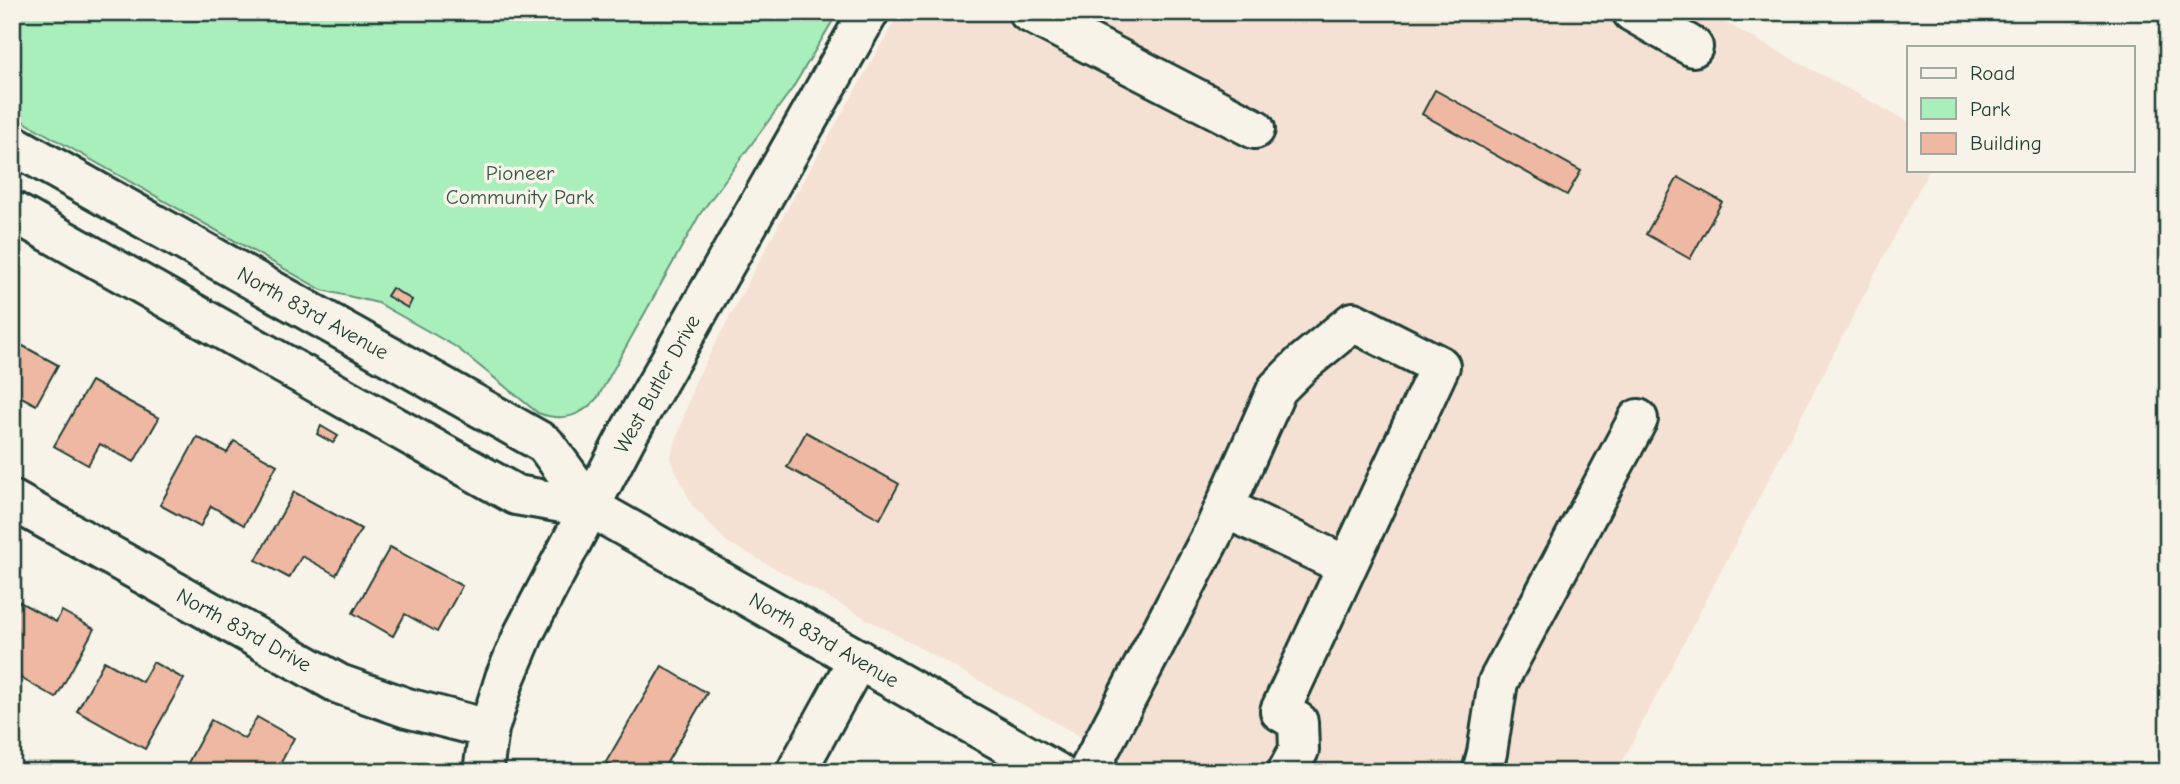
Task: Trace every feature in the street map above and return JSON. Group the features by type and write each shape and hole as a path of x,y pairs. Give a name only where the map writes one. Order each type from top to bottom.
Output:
{"main road":[{"name":"West Butler Drive","path":"483,772 489,729 505,678 524,634 647,401 869,12"},
{"path":"1028,12 1255,129"},
{"path":"1632,12 1693,47"},
{"name":"North 83rd Avenue","path":"12,144 545,444 592,508"},
{"name":"North 83rd Avenue","path":"12,211 516,495 592,508 1056,772"},
{"path":"1088,772 1225,508 1278,389 1302,364 1353,322 1440,366 1280,711 1298,722 1299,750 1287,772"},
{"path":"1482,772 1498,682 1638,419"},
{"name":"North 83rd Drive","path":"12,500 340,684 407,708 489,729"},
{"path":"1225,508 1347,566"},
{"path":"796,772 858,659"}],"shaded area":[{"path":"900,12 1706,12 1907,121 1907,172 1928,172 1617,772 1145,772 727,542 692,505 670,459 695,382 785,213"}],"green space":[{"name":"Pioneer Community Park","path":"12,12 838,12 792,89 700,214 598,397 578,413 556,417 538,413 456,347 378,303 322,290 12,115"}],"building":[{"path":"1435,90 1581,171 1567,195 1422,114"},
{"path":"1678,177 1722,202 1690,259 1646,234"},
{"path":"392,288 412,300 408,308 387,296"},
{"path":"12,340 58,365 36,405 12,392"},
{"path":"91,381 159,418 134,462 100,444 88,465 54,446"},
{"path":"321,426 338,436 333,443 317,434"},
{"path":"806,432 899,484 880,519 787,467"},
{"path":"197,437 227,453 234,441 277,465 244,525 211,506 200,527 160,505"},
{"path":"294,492 361,529 336,575 302,556 289,578 256,560"},
{"path":"390,547 462,586 437,632 405,614 393,636 353,613"},
{"path":"16,600 56,622 62,611 94,629 56,698 12,673 12,606"},
{"path":"104,661 142,682 153,662 184,679 145,749 77,711"},
{"path":"662,666 707,693 665,766 675,772 624,772 606,762"},
{"path":"257,717 294,738 276,772 183,772 211,720 245,739"}]}
